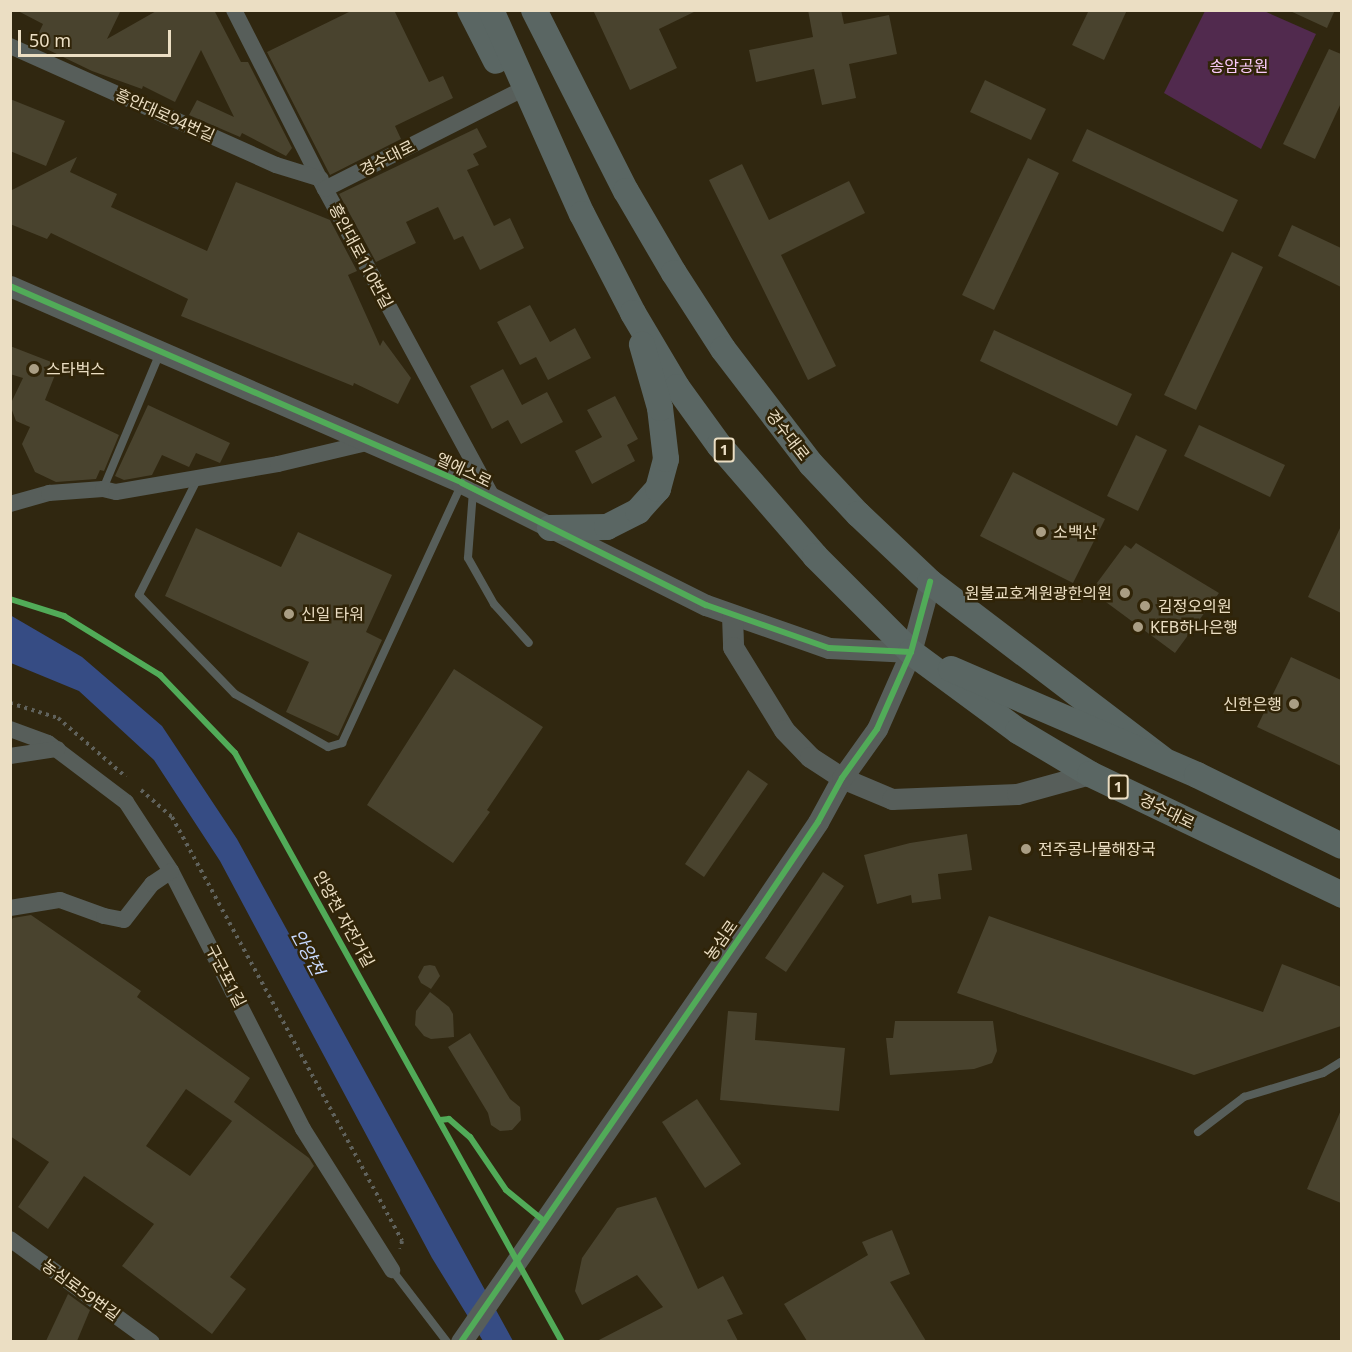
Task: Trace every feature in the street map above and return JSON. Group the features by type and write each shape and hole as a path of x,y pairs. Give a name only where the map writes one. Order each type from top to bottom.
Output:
{"main road":[{"path":"470,10 513,94 582,214"},
{"name":"경수대로","path":"491,10 582,214 633,313 677,387 719,445 815,556 911,652 1018,731 1090,774 1341,895"},
{"name":"경수대로","path":"534,10 626,191 674,273 723,349 811,464 858,514 930,582 1162,759"},
{"path":"553,10 626,191"},
{"path":"550,528 607,527 638,511 658,489 666,459 660,408 633,313"},
{"name":"경수대로","path":"911,652 1162,759 1341,846"}],"street":[{"name":"흥안대로110번길","path":"234,10 323,184 493,499"},
{"name":"흥안대로94번길","path":"10,46 323,184"},
{"name":"경수대로","path":"323,184 513,94"},
{"name":"엘에스로","path":"10,286 468,485 706,605 830,648 911,652"},
{"path":"10,504 49,493 103,489 116,492 198,478 278,464 367,443"},
{"name":"농심로","path":"461,1341 765,901 818,822 842,778 878,729 911,652 930,582"},
{"path":"732,615 733,647 784,730 810,757 842,778 892,799 1017,794 1090,774"},
{"name":"구군포1길","path":"10,729 48,743 126,802 171,871 303,1129 392,1270"},
{"path":"10,756 57,749"},
{"path":"10,908 60,900 104,916 124,920 152,884 171,871"},
{"name":"농심로59번길","path":"10,1239 152,1341"}],"lane":[{"path":"103,489 160,353"},
{"path":"198,478 139,595 235,694 328,747 342,743 468,485"},
{"path":"468,485 468,558 495,604 529,643"},
{"path":"1197,1132 1244,1097 1323,1073 1341,1061"},
{"path":"392,1270 447,1341"}],"green space":[{"name":"송암공원","path":"1205,11 1264,11 1316,34 1261,149 1164,93"}],"water":[{"path":"10,615 82,657 162,726 237,839 513,1341 483,1341 432,1258 220,861 154,760 79,691 11,663"}],"building":[{"path":"16,10 121,10 107,39 158,10 214,10 241,62 248,62 292,148 286,156 242,133 240,137 189,115 197,100 234,117 201,50 175,102 143,86 142,89 92,71 34,43 43,24"},
{"path":"353,10 394,10 429,82 443,76 453,98 395,126 401,139 330,175 267,52"},
{"path":"593,10 698,10 659,29 677,68 630,90"},
{"path":"808,10 841,10 844,24 889,15 897,54 849,64 856,98 822,105 814,69 756,82 749,50 813,37"},
{"path":"1089,10 1127,10 1104,60 1072,45"},
{"path":"1288,10 1335,10 1327,28"},
{"path":"1329,49 1341,54 1341,103 1315,159 1283,144"},
{"path":"985,80 1046,109 1031,140 970,112"},
{"path":"10,99 65,121 46,166 10,151"},
{"path":"477,128 487,147 473,154 479,165 467,170 494,226 510,218 524,248 480,270 463,236 454,240 438,207 406,222 416,243 376,262 339,194"},
{"path":"1087,129 1238,200 1223,232 1072,161"},
{"path":"77,157 70,172 117,194 111,207 207,251 236,182 330,220 357,271 348,275 380,346 383,340 411,378 398,404 354,383 353,386 181,316 188,299 51,233 47,239 10,224 10,191"},
{"path":"1028,158 1059,173 994,310 962,295"},
{"path":"742,164 769,220 849,181 865,213 781,255 836,366 808,380 709,180"},
{"path":"1292,225 1341,248 1341,287 1278,256"},
{"path":"1232,252 1263,267 1196,410 1164,395"},
{"path":"530,305 550,342 575,328 591,358 548,380 536,357 520,365 497,322"},
{"path":"994,330 1132,394 1117,426 980,361"},
{"path":"10,346 59,365 45,400 119,435 104,471 100,470 96,479 56,482 35,472 22,444 30,427 16,421 10,405 23,378 10,374"},
{"path":"503,369 522,405 547,392 563,422 521,444 508,420 492,429 470,386"},
{"path":"615,396 638,439 627,445 635,461 592,484 575,451 602,437 587,410"},
{"path":"148,405 230,443 220,463 196,453 189,467 162,455 152,475 124,480 115,476"},
{"path":"1199,425 1285,465 1270,497 1184,456"},
{"path":"1136,435 1167,450 1138,511 1107,496"},
{"path":"1013,472 1105,519 1073,583 980,536"},
{"path":"1341,526 1341,613 1308,597"},
{"name":"신일 타워","path":"196,528 281,567 298,532 392,575 366,632 382,640 338,736 286,712 309,662 165,596"},
{"path":"1136,543 1219,593 1175,653 1091,591 1125,545 1131,549"},
{"path":"1291,657 1341,680 1341,766 1257,727"},
{"path":"454,669 543,727 487,810 490,812 453,863 367,805"},
{"path":"748,770 768,784 704,877 685,864"},
{"path":"967,834 972,870 938,874 941,899 912,903 911,895 877,904 864,855 910,843"},
{"path":"823,872 844,886 786,972 765,958"},
{"path":"31,915 141,991 137,997 250,1078 234,1102 309,1158 314,1166 230,1277 246,1289 212,1334 122,1266 154,1224 84,1176 48,1229 18,1207 49,1162 10,1136 10,922 13,918","holes":["186,1089 232,1121 190,1176 146,1146"]},
{"path":"989,916 1263,1012 1282,964 1341,987 1341,1026 1194,1075 957,993"},
{"path":"424,966 435,966 440,976 431,989 421,983 418,977"},
{"path":"430,992 449,1007 453,1014 454,1037 431,1039 424,1036 415,1025 416,1011"},
{"path":"728,1011 757,1013 755,1040 845,1048 839,1111 720,1100"},
{"path":"895,1021 993,1021 997,1051 992,1063 974,1069 890,1075 886,1038 893,1038"},
{"path":"470,1033 510,1099 520,1107 521,1120 512,1130 500,1131 491,1125 488,1113 448,1047"},
{"path":"697,1099 741,1164 705,1188 662,1122"},
{"path":"1341,1110 1341,1203 1307,1189"},
{"path":"656,1197 698,1289 723,1276 743,1314 727,1320 738,1341 597,1341 663,1307 637,1275 582,1305 575,1291 582,1258 617,1208"},
{"path":"892,1230 910,1274 890,1282 926,1341 807,1341 784,1304 868,1255 862,1242"},
{"path":"68,1294 90,1310 77,1341 46,1341"}],"cycle path":[{"path":"10,286 462,483 706,605 829,648 911,652"},
{"path":"461,1342 758,911 818,822 842,778 877,729 911,652 930,582"},
{"name":"안양천 자전거길","path":"10,599 64,616 160,675 235,753 562,1342"},
{"path":"440,1120 449,1119 470,1137 506,1190 544,1221"}],"place":[{"name":"스타벅스","path":"34,369"},
{"name":"소백산","path":"1041,532"},
{"name":"원불교호계원광한의원","path":"1125,593"},
{"name":"김정오의원","path":"1145,606"},
{"name":"신일 타워","path":"289,614"},
{"name":"KEB하나은행","path":"1138,627"},
{"name":"신한은행","path":"1294,704"},
{"name":"전주콩나물해장국","path":"1026,849"}],"water label":[{"name":"안양천","path":"308,952"}]}
